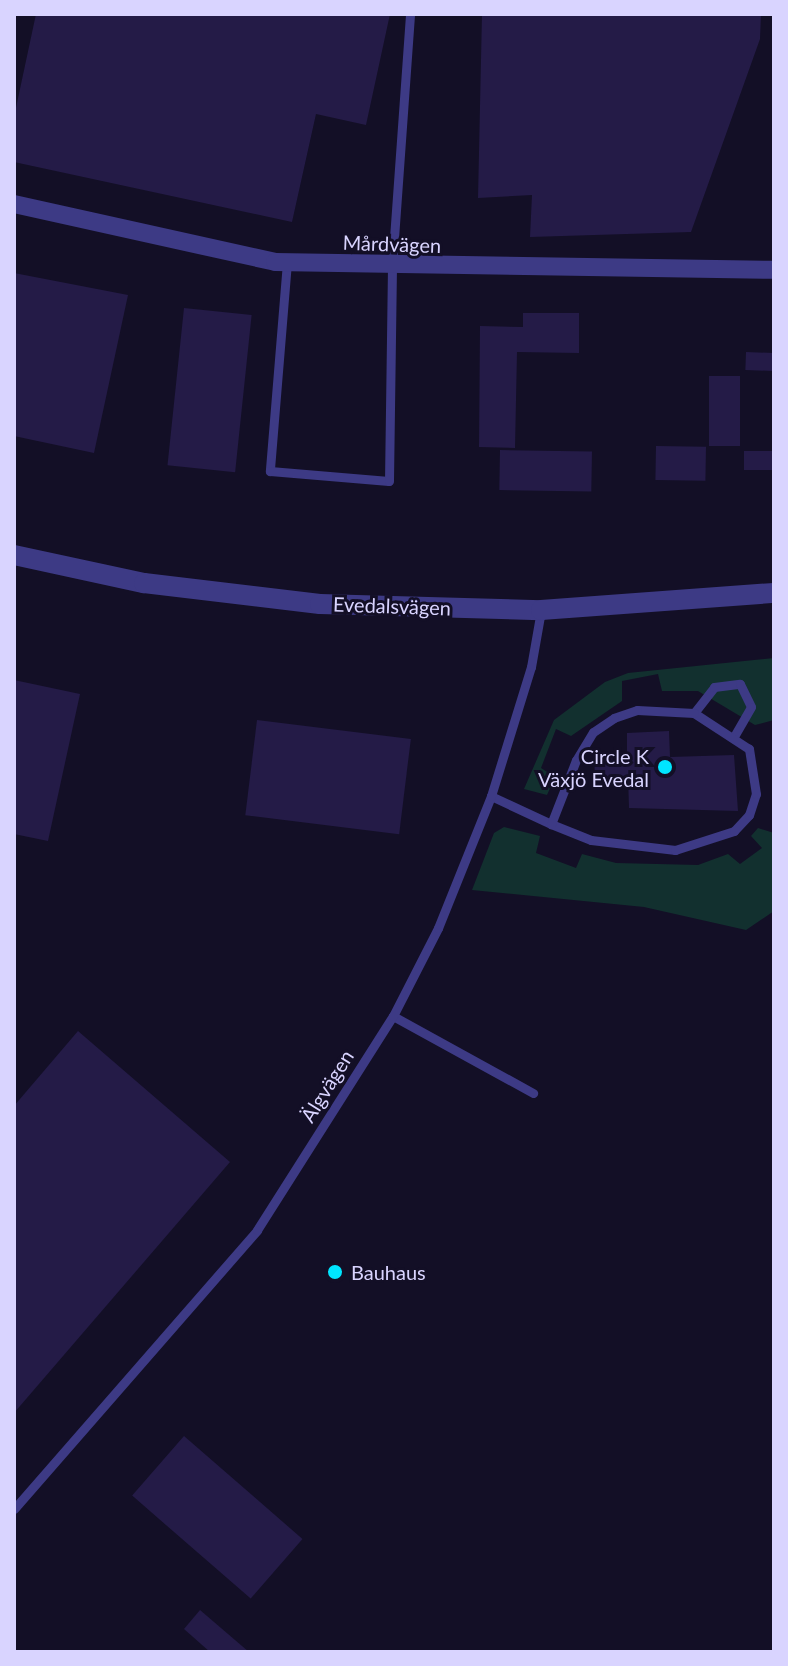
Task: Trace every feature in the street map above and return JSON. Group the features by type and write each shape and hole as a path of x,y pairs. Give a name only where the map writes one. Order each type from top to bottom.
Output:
{"street":[{"name":"Mårdvägen","path":"14,204 287,262 774,270"},
{"name":"Evedalsvägen","path":"14,555 144,583 320,604 541,610 774,593"}],"lane":[{"path":"287,262 270,471 389,481 392,266 410,14"},
{"name":"Älgvägen","path":"14,1509 257,1230 393,1016 491,796 531,667 541,610"},
{"path":"694,713 714,687 740,684 751,707 735,735"},
{"path":"491,796 551,824 591,840 655,850 734,831 756,794 749,749 735,735 694,713 637,710 593,732 551,824"},
{"path":"393,1016 533,1093"}],"green space":[{"path":"774,658 774,720 755,725 698,691 662,691 658,674 622,681 622,701 571,736 556,729 541,768 555,777 547,795 524,789 554,720 605,682 628,673"},
{"path":"504,827 540,836 536,853 576,868 582,854 616,863 698,865 728,854 740,864 762,848 751,836 758,828 774,833 774,911 746,930 644,907 472,890 494,833"}],"building":[{"path":"36,14 390,14 366,125 316,114 292,222 14,162 14,117"},
{"path":"482,14 761,14 760,39 691,232 530,237 532,195 478,198"},
{"path":"14,273 128,295 94,453 14,436"},
{"path":"184,308 252,315 235,472 167,465"},
{"path":"523,313 579,313 579,353 517,352 515,448 479,447 480,326 523,327"},
{"path":"746,352 774,353 773,371 745,370"},
{"path":"709,376 740,376 740,446 709,446"},
{"path":"656,446 706,447 705,481 655,480"},
{"path":"500,450 592,452 591,492 499,490"},
{"path":"744,451 774,451 774,470 744,470"},
{"path":"14,680 80,694 48,841 14,834"},
{"path":"257,720 411,739 399,834 245,815"},
{"name":"Circle K Växjö Evedal","path":"669,731 670,757 734,755 738,811 629,808 628,776 595,777 594,754 627,752 627,733"},
{"path":"78,1031 230,1162 14,1413 14,1106"},
{"path":"184,1436 302,1539 251,1599 132,1496"},
{"path":"200,1610 249,1652 210,1652 184,1629"}],"place":[{"name":"Circle K Växjö Evedal","path":"665,767"},
{"name":"Bauhaus","path":"335,1272"}]}
